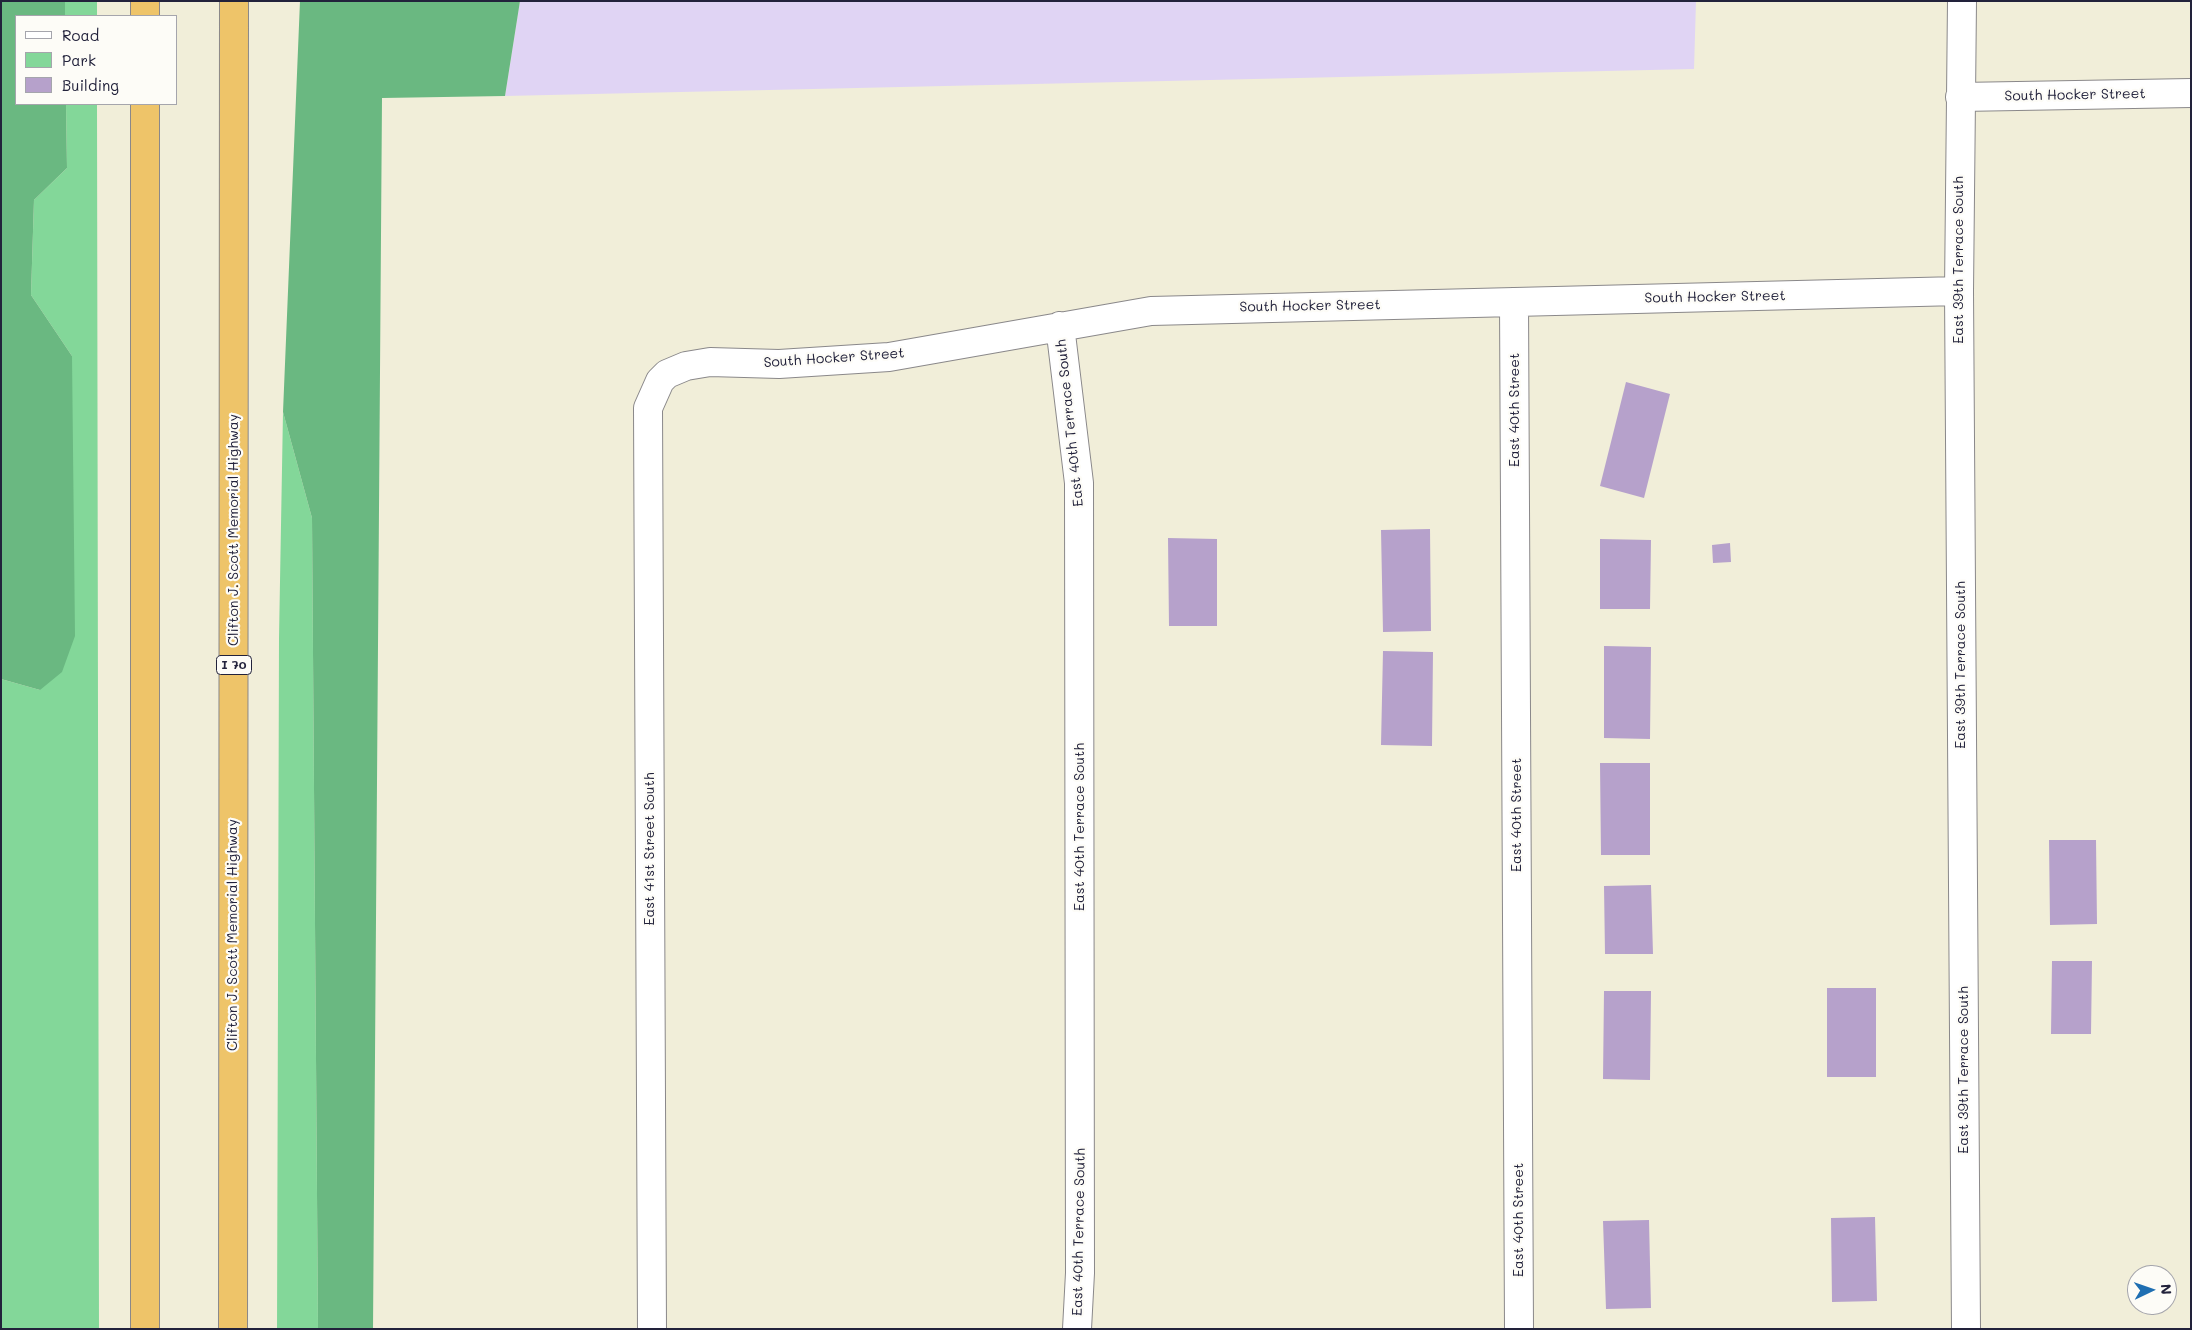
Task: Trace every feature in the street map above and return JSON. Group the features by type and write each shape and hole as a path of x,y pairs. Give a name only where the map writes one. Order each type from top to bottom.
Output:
{"highway":[{"path":"145,1 145,15"},
{"name":"Clifton J. Scott Memorial Highway","path":"233,1329 234,1"},
{"path":"145,105 145,1329"}],"street":[{"name":"East 39th Terrace South","path":"1962,1 1959,291 1966,1329"},
{"name":"South Hocker Street","path":"1960,97 2191,93"},
{"name":"South Hocker Street","path":"667,374 686,366 710,362 780,364 889,357 1151,311 1959,291"},
{"name":"East 40th Street","path":"1514,302 1520,1329"},
{"name":"East 40th Terrace South","path":"1060,326 1079,483 1080,1273 1077,1329"},
{"name":"East 41st Street South","path":"652,1329 648,408 660,381 667,374"}],"shaded area":[{"path":"520,1 1696,1 1694,69 505,96"}],"green space":[{"path":"1,1 65,1 65,15 15,15 15,105 66,105 67,168 34,200 31,295 72,356 75,636 62,672 40,690 1,679"},
{"path":"65,1 97,1 97,15 65,15"},
{"path":"300,1 520,1 505,96 382,98 373,1329 318,1329 312,518 283,412"},
{"path":"66,105 97,105 99,1329 1,1329 1,679 40,690 72,356 31,295 34,200 67,168"},
{"path":"283,412 312,518 318,1329 277,1329 279,638"}],"building":[{"path":"1626,382 1670,394 1644,498 1600,486"},
{"path":"1430,529 1431,631 1383,632 1381,530"},
{"path":"1168,538 1217,539 1217,626 1169,626"},
{"path":"1600,539 1651,540 1650,609 1600,609"},
{"path":"1730,543 1731,562 1713,563 1712,545"},
{"path":"1604,646 1651,647 1650,739 1604,738"},
{"path":"1383,651 1433,652 1432,746 1381,745"},
{"path":"1600,763 1650,763 1650,855 1601,855"},
{"path":"2049,840 2096,840 2097,924 2050,925"},
{"path":"1651,885 1653,954 1605,954 1604,886"},
{"path":"2052,961 2092,961 2091,1034 2051,1034"},
{"path":"1827,988 1876,988 1876,1077 1827,1077"},
{"path":"1604,991 1651,991 1650,1080 1603,1079"},
{"path":"1875,1217 1877,1301 1832,1302 1831,1218"},
{"path":"1649,1220 1651,1308 1606,1309 1603,1221"}]}
